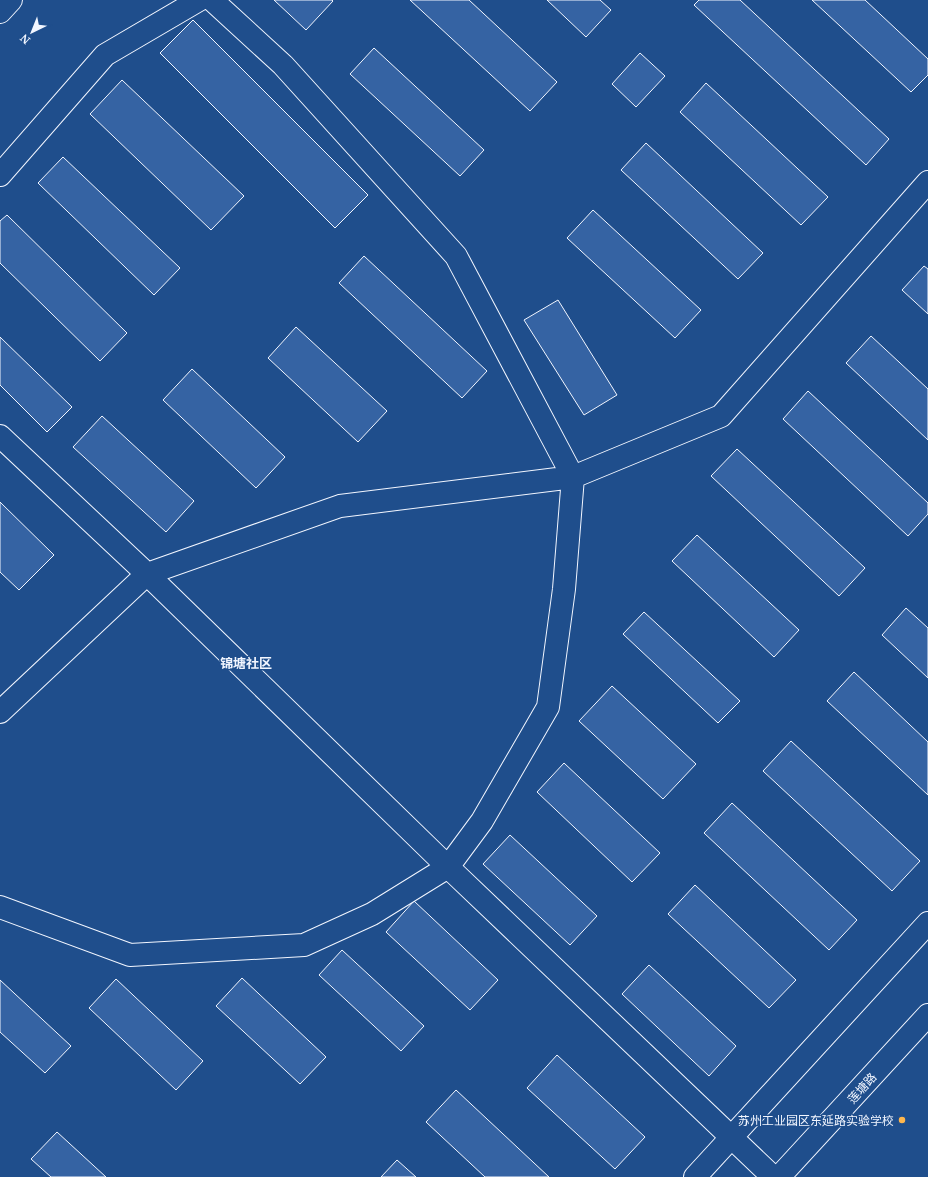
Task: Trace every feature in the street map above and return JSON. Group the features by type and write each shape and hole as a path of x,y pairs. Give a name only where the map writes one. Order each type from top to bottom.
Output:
{"street":[{"path":"0,12 11,0"},
{"path":"0,175 105,55 199,0"},
{"path":"0,907 130,955 304,945 372,914 448,867 482,821 548,706 564,589 573,477 456,256 283,65 212,0"},
{"path":"0,712 147,574 340,506 573,477 722,416 928,182"},
{"path":"0,436 147,574 448,867 773,1177"},
{"path":"695,1177 928,923"},
{"name":"莲塘路","path":"779,1177 928,1015"}],"building":[{"path":"274,0 332,0 333,1 306,30"},
{"path":"410,0 469,0 557,82 530,111"},
{"path":"547,0 600,0 611,10 586,37"},
{"path":"699,0 740,0 889,139 866,165 694,5"},
{"path":"812,0 865,0 928,59 928,75 911,92"},
{"path":"193,20 368,195 335,228 160,53"},
{"path":"374,48 484,150 460,176 350,74"},
{"path":"640,53 665,76 636,107 612,84"},
{"path":"122,80 244,196 211,230 90,114"},
{"path":"706,83 828,197 801,225 680,112"},
{"path":"646,143 763,253 738,279 621,170"},
{"path":"63,157 180,268 154,295 38,183"},
{"path":"593,210 701,310 675,338 567,238"},
{"path":"7,215 127,333 100,361 0,263 0,221"},
{"path":"364,256 487,371 462,398 339,283"},
{"path":"924,266 928,269 928,314 902,290"},
{"path":"558,300 617,395 584,415 524,320"},
{"path":"296,327 387,411 358,442 268,358"},
{"path":"871,336 928,389 928,440 846,363"},
{"path":"0,337 72,407 47,432 0,385"},
{"path":"192,369 285,457 256,488 163,400"},
{"path":"808,391 928,503 928,514 908,536 783,419"},
{"path":"102,416 194,501 166,532 73,447"},
{"path":"737,449 865,568 839,596 711,476"},
{"path":"0,502 54,555 19,590 0,572"},
{"path":"697,535 799,630 774,657 672,561"},
{"path":"906,608 928,628 928,678 882,635"},
{"path":"644,612 740,701 718,723 623,634"},
{"path":"854,672 928,742 928,795 827,701"},
{"path":"612,686 696,764 663,799 579,721"},
{"path":"791,741 920,861 892,891 763,771"},
{"path":"564,763 660,853 632,882 537,792"},
{"path":"732,803 857,920 829,950 704,833"},
{"path":"510,835 597,916 570,945 483,864"},
{"path":"695,885 796,980 769,1008 668,914"},
{"path":"414,901 498,980 470,1010 386,932"},
{"path":"342,950 424,1026 401,1051 319,975"},
{"path":"649,965 736,1046 709,1076 622,994"},
{"path":"242,978 326,1057 300,1084 216,1006"},
{"path":"116,979 203,1061 176,1090 89,1008"},
{"path":"0,980 71,1046 45,1073 0,1032"},
{"path":"557,1055 645,1137 615,1169 527,1088"},
{"path":"456,1090 549,1177 485,1177 426,1122"},
{"path":"57,1132 106,1177 51,1177 31,1159"},
{"path":"397,1160 416,1177 381,1177"}],"place":[{"name":"苏州工业园区东延路实验学校","path":"902,1120"}],"district":[{"name":"锦塘社区","path":"246,663"}]}
